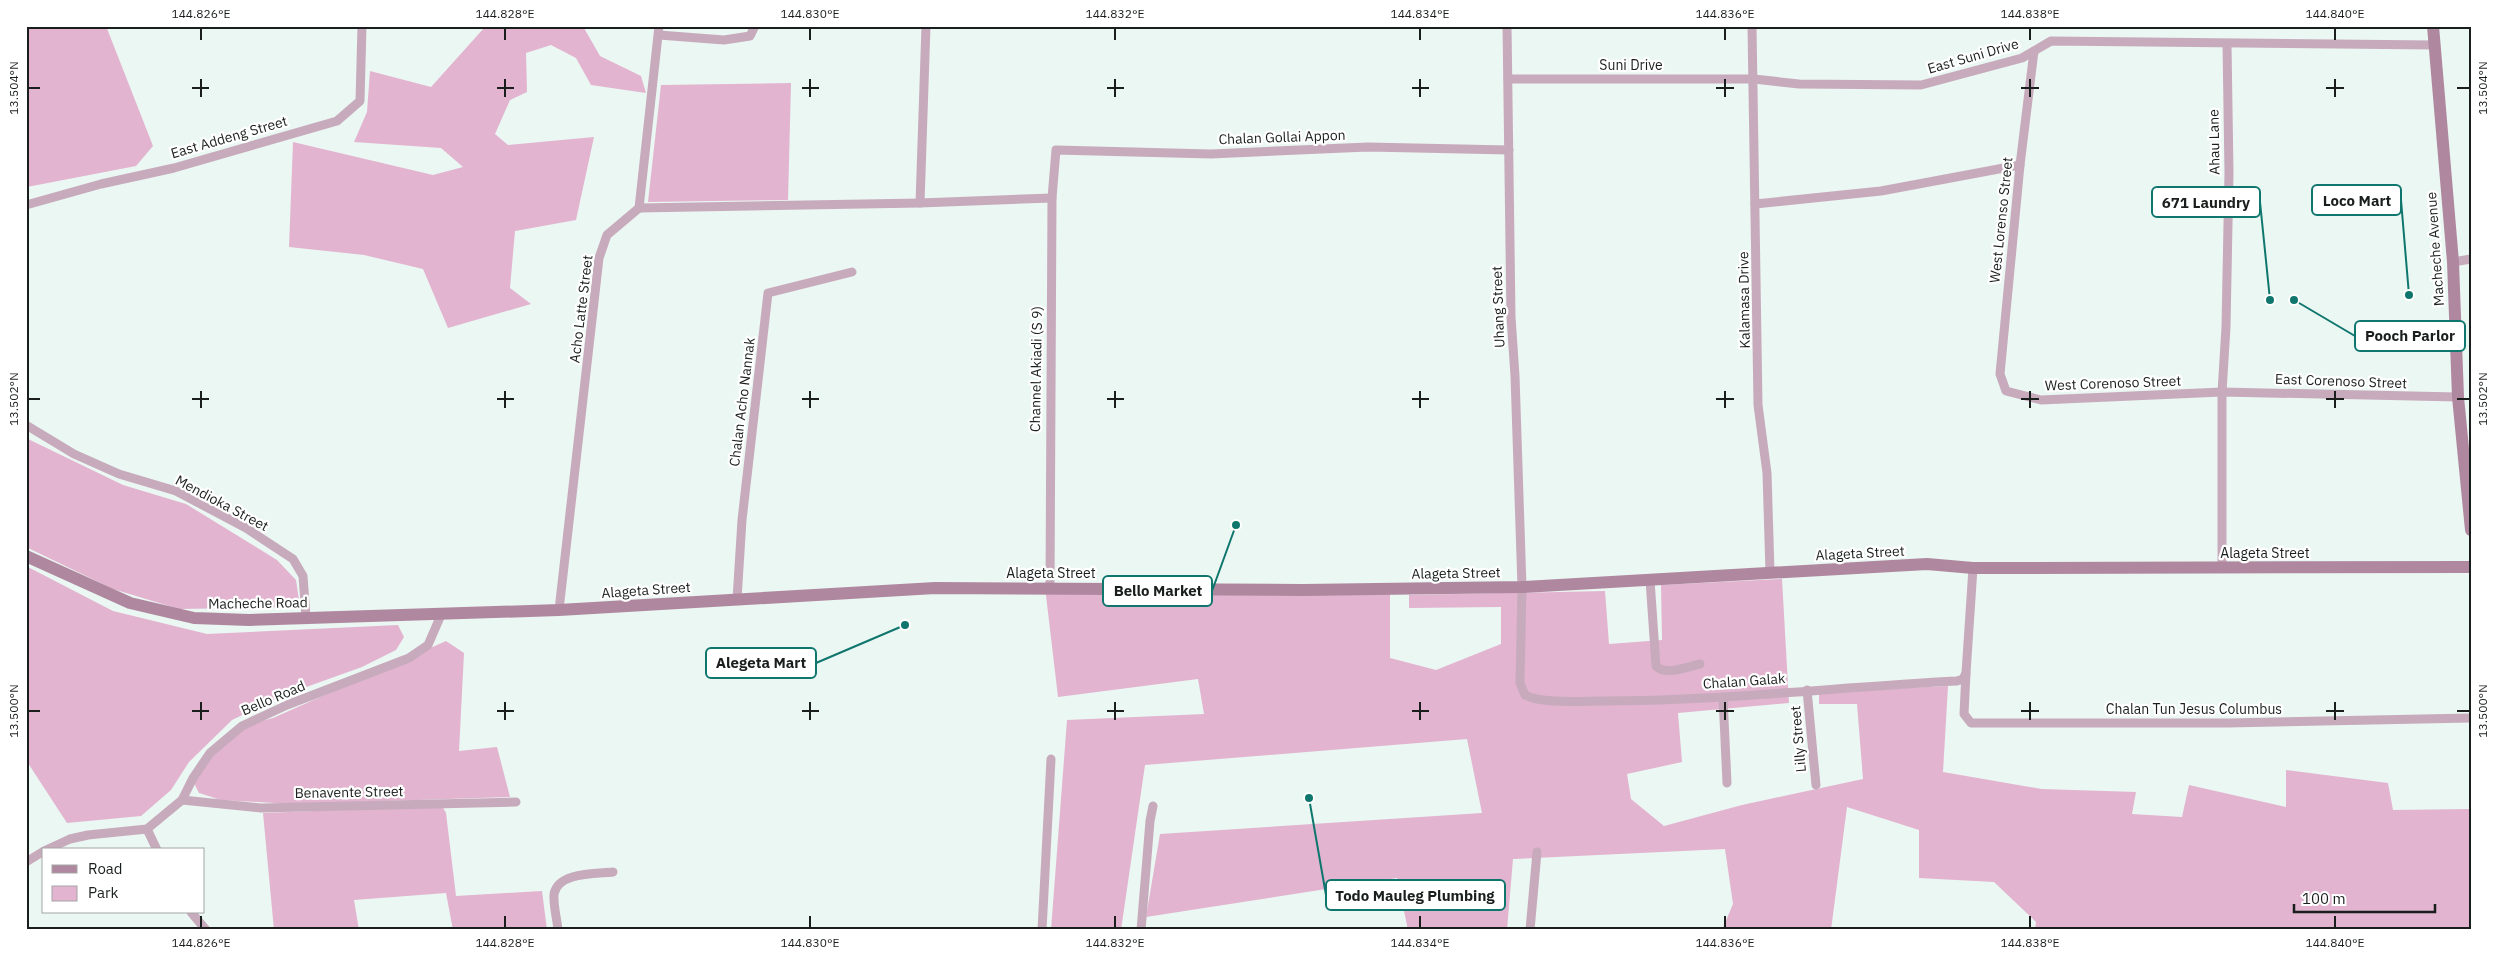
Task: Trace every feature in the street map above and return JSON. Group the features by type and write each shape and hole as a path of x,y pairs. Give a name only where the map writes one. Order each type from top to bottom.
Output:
{"main road":[{"name":"Macheche Avenue","path":"2433,26 2453,262 2458,397 2471,530"},
{"name":"Macheche Road","path":"26,556 130,603 194,618 249,620 306,617 441,615"},
{"name":"Alageta Street","path":"441,615 915,589 1050,587 1303,590 1522,587 1927,564 1973,568 2471,567"}],"street":[{"name":"East Addeng Street","path":"26,205 101,184 174,168 337,121 360,101 362,26"},
{"path":"755,26 750,36 724,40 659,31 639,208 920,203 1052,198"},
{"path":"920,203 926,26"},
{"name":"Uhang Street","path":"1507,26 1511,318 1515,376 1522,587"},
{"name":"Kalamasa Drive","path":"1752,26 1758,405 1767,473 1770,572"},
{"name":"East Suni Drive","path":"1754,79 1799,84 1921,85 2022,58 2051,41 2227,44"},
{"path":"2227,44 2434,46"},
{"name":"Ahau Lane","path":"2222,568 2222,392 2226,327 2228,173 2227,44"},
{"name":"West Lorenso Street","path":"2006,391 2000,374 2020,165 2034,51"},
{"name":"Suni Drive","path":"1508,79 1754,79"},
{"name":"Chalan Gollai Appon","path":"1056,150 1211,154 1374,147 1509,150"},
{"name":"Channel Akiadi (S 9)","path":"1050,587 1052,198 1056,150"},
{"path":"1755,204 1881,191 2020,165"},
{"name":"Acho Latte Street","path":"559,610 599,258 607,235 639,208"},
{"path":"2453,262 2471,259"},
{"name":"Chalan Acho Nannak","path":"737,599 742,520 768,294 852,272"},
{"name":"West Corenoso Street","path":"2006,391 2042,400 2222,392"},
{"name":"East Corenoso Street","path":"2222,392 2458,397"},
{"name":"Mendioka Street","path":"26,426 74,454 119,474 176,491 246,528 293,559 303,576 306,617"},
{"path":"1966,673 1973,568"},
{"path":"1650,580 1653,654 1656,666 1660,670 1668,670 1700,664"},
{"name":"Chalan Galak","path":"1522,587 1520,683 1525,695 1534,698 1588,701 1723,697 1957,681 1963,679 1966,673"},
{"name":"Bello Road","path":"147,829 182,800 193,778 210,753 242,726 286,705 410,658 428,645 441,615"},
{"name":"Chalan Tun Jesus Columbus","path":"1966,673 1964,714 1971,723 2228,723 2471,718"},
{"name":"Lilly Street","path":"1807,690 1816,785"},
{"path":"1723,697 1727,783"},
{"path":"1042,930 1051,759"},
{"name":"Benavente Street","path":"182,800 261,808 516,802"},
{"path":"1142,930 1150,821 1153,806"},
{"path":"50,848 70,839 88,835 147,829 156,848"},
{"path":"26,862 42,852"},
{"path":"1530,930 1537,852"},
{"path":"558,930 554,894 558,884 569,878 612,872"},
{"path":"193,914 206,930"}],"green space":[{"path":"26,26 106,26 153,146 136,166 27,187"},
{"path":"483,26 586,26 584,28 600,56 641,76 646,93 591,85 576,58 551,45 526,53 527,92 510,100 495,134 508,145 594,137 576,220 515,231 510,288 531,304 448,328 423,269 364,255 289,247 293,142 433,175 463,167 441,148 354,142 367,112 370,71 431,87 484,28"},
{"path":"791,83 788,200 648,202 661,85"},
{"path":"26,438 123,485 186,504 277,560 296,580 300,607 179,609 113,589 26,547"},
{"path":"26,566 113,611 207,634 398,625 404,637 396,650 362,667 284,695 232,720 189,762 171,790 141,816 67,823 26,760"},
{"path":"1782,579 1789,703 1678,713 1682,762 1627,774 1631,799 1664,826 1742,805 1863,779 1857,704 1819,704 1819,692 1948,686 1943,772 2042,789 2136,792 2132,814 2182,817 2189,785 2286,807 2286,770 2388,783 2393,810 2471,809 2471,930 2035,930 2036,922 1994,882 1919,878 1919,830 1847,807 1831,930 1722,930 1733,904 1725,849 1513,859 1507,930 1408,930 1397,878 1146,917 1160,834 1482,813 1467,739 1145,765 1121,930 1051,930 1067,720 1204,714 1198,679 1058,697 1045,587 1390,591 1390,658 1436,670 1501,644 1501,607 1409,608 1409,595 1605,591 1609,644 1662,640 1661,585"},
{"path":"446,641 464,653 459,751 497,747 510,797 292,804 221,800 199,793 194,783 203,763 242,726 273,718"},
{"path":"442,806 446,813 456,896 542,891 547,930 453,930 446,893 354,900 359,930 274,930 263,813"}],"place":[{"name":"Loco Mart","path":"2409,295"},
{"name":"671 Laundry","path":"2270,300"},
{"name":"Pooch Parlor","path":"2294,300"},
{"name":"Bello Market","path":"1236,525"},
{"name":"Alegeta Mart","path":"905,625"},
{"name":"Todo Mauleg Plumbing","path":"1309,798"}]}
